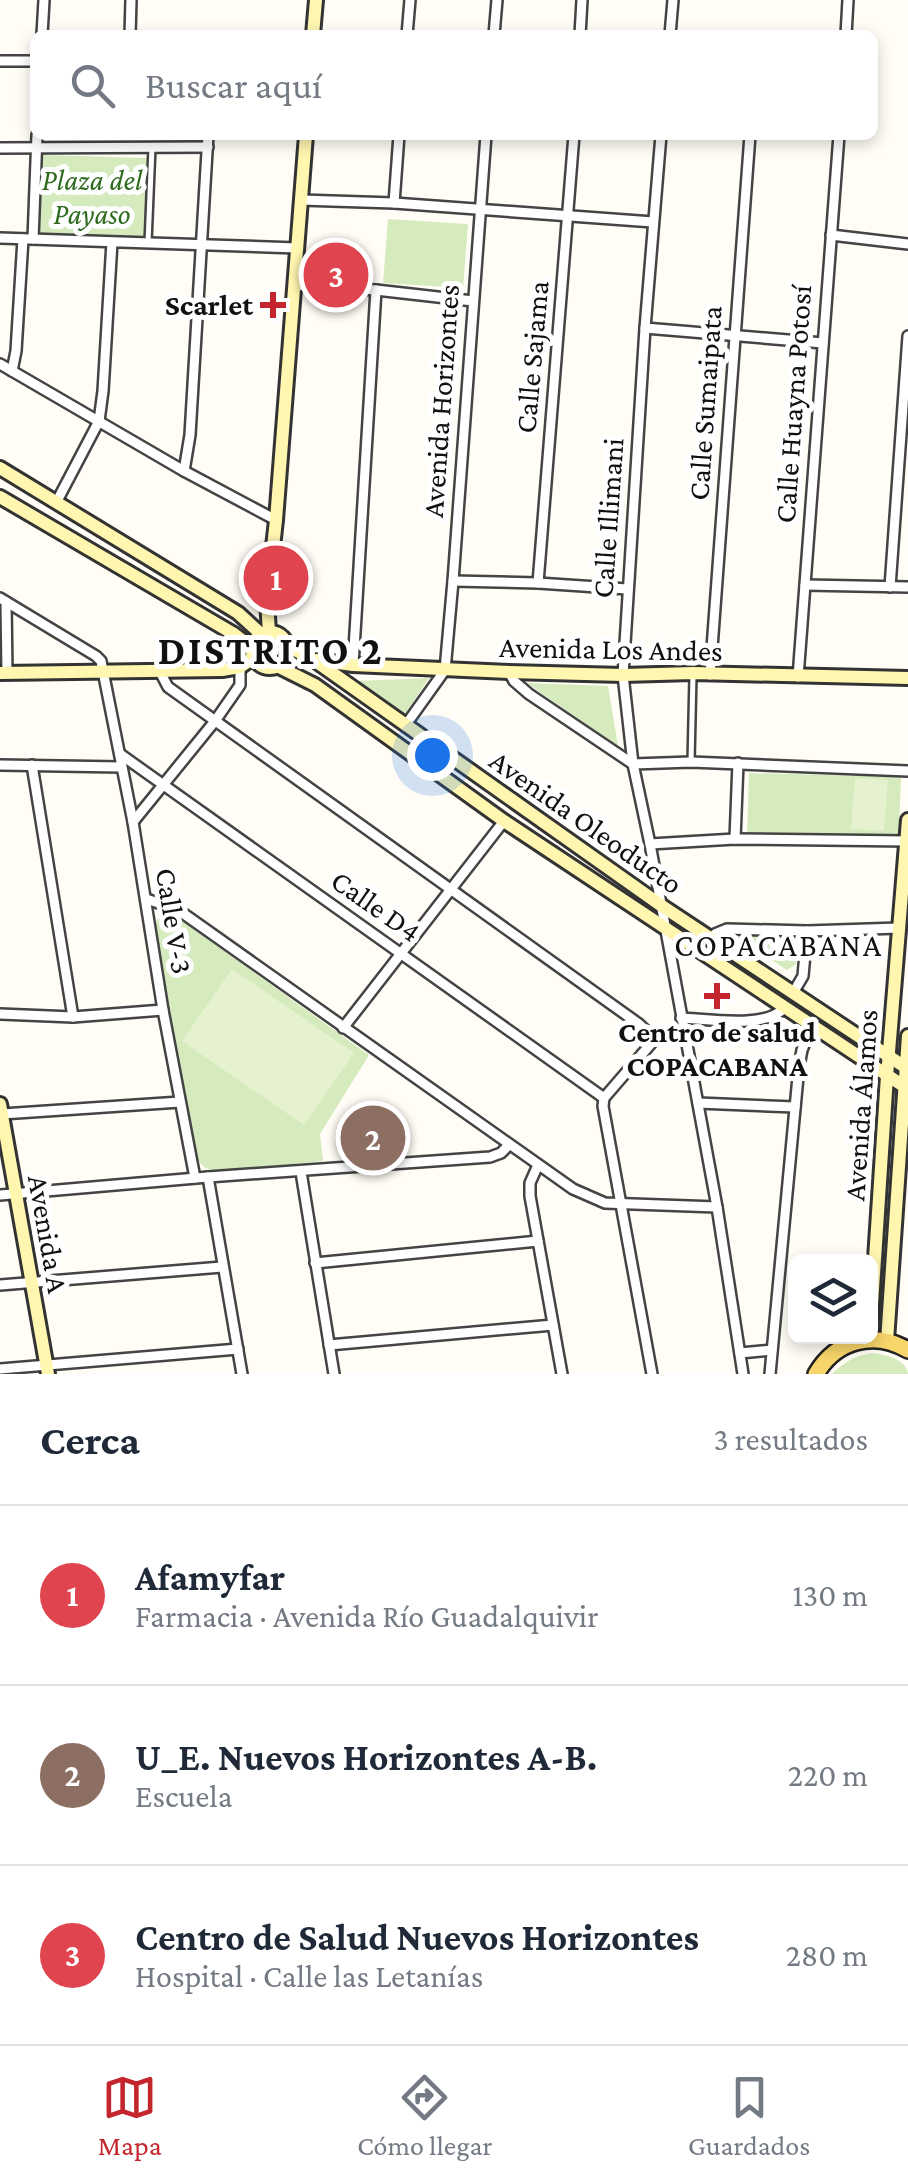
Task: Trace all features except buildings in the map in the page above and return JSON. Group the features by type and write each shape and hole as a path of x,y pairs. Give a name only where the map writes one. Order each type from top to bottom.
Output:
{"main road":[{"path":"878,1339 908,1350"},
{"path":"816,1374 834,1352 851,1344"}],"street":[{"path":"42,30 44,0"},
{"path":"130,30 131,0"},
{"path":"313,30 316,0"},
{"path":"407,30 410,0"},
{"path":"494,30 497,0"},
{"path":"580,30 582,0"},
{"path":"670,30 672,0"},
{"path":"846,30 848,0"},
{"path":"0,61 30,61"},
{"path":"12,371 37,140"},
{"path":"123,148 124,140"},
{"path":"184,471 190,435 208,140"},
{"path":"3,600 3,673 222,670 240,667 253,653 265,633 306,140"},
{"path":"394,203 400,140"},
{"name":"Avenida Horizontes","path":"444,670 486,140"},
{"name":"Calle Sajama","path":"538,583 574,140"},
{"name":"Calle Illimani","path":"661,140 624,675 633,764 698,1102 744,1374"},
{"name":"Calle Sumaipata","path":"710,675 750,140"},
{"name":"Calle Huayna Potosí","path":"798,676 838,140"},
{"path":"0,148 208,147"},
{"path":"300,200 653,222"},
{"path":"831,235 908,244"},
{"path":"0,238 297,248"},
{"path":"56,501 99,422 112,242"},
{"path":"294,285 472,301"},
{"path":"352,664 376,290"},
{"path":"645,328 823,343"},
{"path":"890,587 908,336"},
{"path":"0,364 276,520"},
{"path":"0,468 265,633 282,636 288,647 285,662 279,667 262,667 234,634 0,497"},
{"path":"454,581 628,589"},
{"path":"805,585 908,587"},
{"path":"3,600 96,656 103,671"},
{"name":"Avenida Oleoducto","path":"288,647 314,660 662,906 907,1067"},
{"name":"Avenida Los Andes","path":"314,660 509,672 908,678"},
{"path":"133,822 240,685 240,667"},
{"name":"Avenida Oleoducto","path":"279,667 314,686 504,821 905,1088"},
{"path":"158,670 168,687 655,1039"},
{"path":"404,726 444,670"},
{"name":"Calle V-3","path":"103,671 195,1178"},
{"path":"509,672 529,694 633,764 691,762 908,771"},
{"name":"Calle D4","path":"120,754 604,1098"},
{"path":"735,839 738,764"},
{"path":"32,765 73,1017"},
{"path":"0,766 122,767"},
{"name":"Avenida Álamos","path":"878,1272 887,1076 908,820"},
{"path":"343,1028 504,821"},
{"path":"650,844 735,839 907,842"},
{"path":"146,899 184,914 538,1166 590,1198 605,1203 717,1207"},
{"path":"711,938 727,930 899,928"},
{"path":"794,993 804,976 807,931"},
{"path":"681,1018 767,1019 784,1008"},
{"path":"0,1014 73,1017 163,1010"},
{"path":"770,1374 795,1107 802,1050 812,1026"},
{"path":"652,1374 604,1118 604,1098 655,1039 684,1032"},
{"name":"Avenida Álamos","path":"878,1313 908,1036"},
{"path":"1,1109 180,1102"},
{"path":"698,1102 795,1107"},
{"name":"Avenida A","path":"1,1109 47,1370"},
{"path":"0,1194 490,1157 509,1145"},
{"path":"538,1166 530,1182 530,1196 562,1374"},
{"path":"301,1172 334,1374"},
{"path":"208,1177 242,1374"},
{"path":"315,1263 538,1241"},
{"path":"0,1286 222,1266"},
{"path":"329,1345 553,1325"},
{"path":"0,1368 47,1370 238,1349"},
{"path":"740,1353 772,1350"}],"lane":[{"path":"148,243 152,147"},
{"path":"691,762 693,673"}],"green space":[{"name":"Plaza del Payaso","path":"42,155 147,158 144,239 37,237"},
{"path":"388,219 468,224 463,288 383,283"},
{"path":"429,678 403,717 356,681"},
{"path":"527,683 608,686 618,746"},
{"path":"749,773 901,777 899,834 747,835"},
{"path":"855,778 888,780 884,831 851,829"},
{"path":"175,916 369,1055 320,1134 323,1161 217,1171 205,1168 193,1155 153,927 158,919"},
{"path":"795,932 796,964 787,970 738,938 741,934"},
{"path":"232,969 354,1053 304,1125 182,1041"},
{"path":"874,1353 900,1361 908,1374 832,1374 851,1359"}],"place":[{"name":"Centro de Salud Nuevos Horizontes","path":"336,275"},
{"name":"Scarlet","path":"273,305"},
{"name":"Afamyfar","path":"276,578"},
{"name":"Centro de salud COPACABANA","path":"717,996"},
{"name":"U_E. Nuevos Horizontes A-B.","path":"373,1138"}],"district":[{"name":"DISTRITO 2","path":"271,650"},
{"name":"COPACABANA","path":"779,945"}]}
